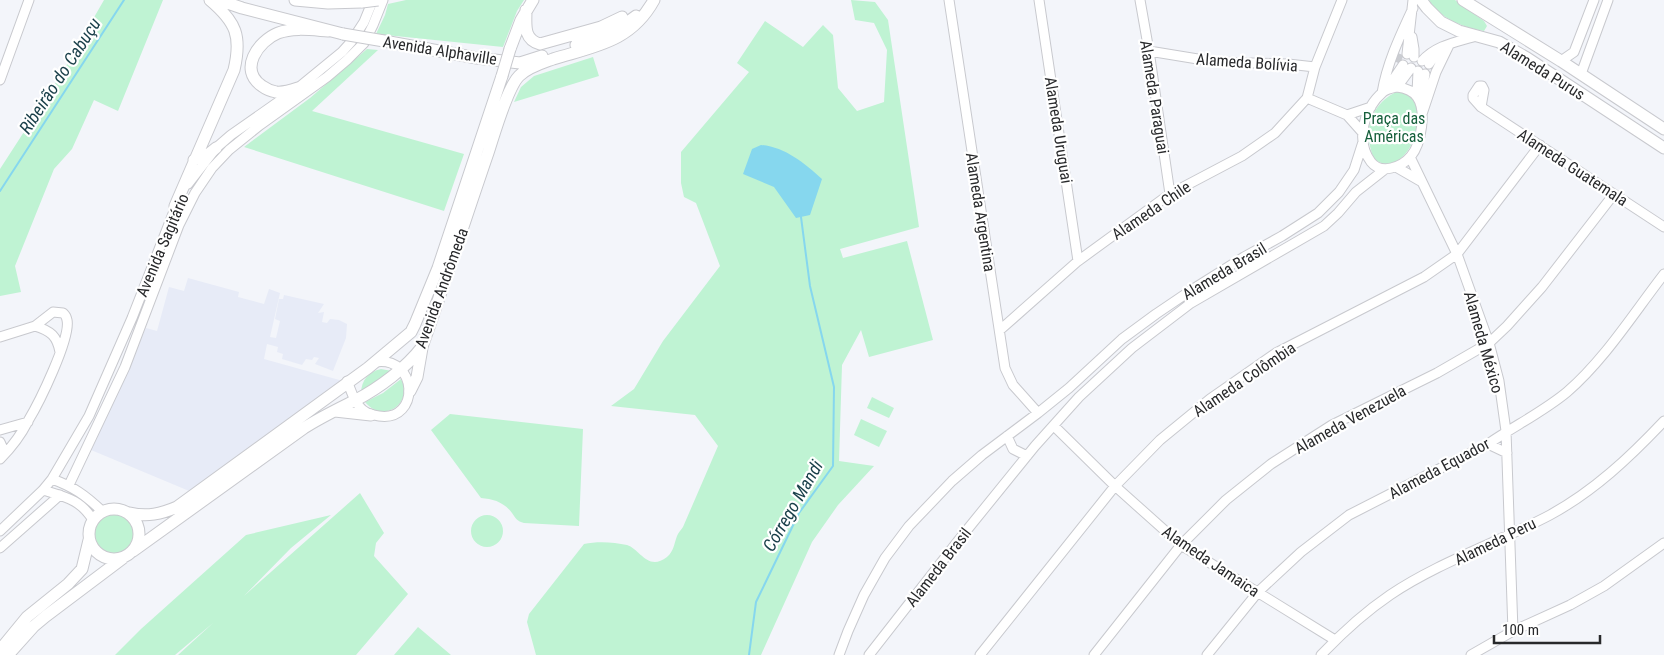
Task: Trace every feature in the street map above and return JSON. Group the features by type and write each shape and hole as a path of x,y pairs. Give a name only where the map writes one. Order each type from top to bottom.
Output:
{"main road":[{"path":"175,206 234,70 237,56 235,30 228,17 210,0"},
{"name":"Avenida Alphaville","path":"219,0 328,31 477,58 520,63 604,34 624,24 646,4"},
{"path":"296,0 328,3 378,0"},
{"name":"Avenida Andrômeda","path":"133,551 304,428 355,400 412,360 422,347 491,145 512,87 520,75 542,63 603,44 622,35 648,12 654,0"},
{"name":"Alameda Purus","path":"1463,0 1561,61 1664,130"},
{"name":"Alameda Purus","path":"1416,3 1427,8 1441,22 1459,31 1499,42 1527,58 1664,148"},
{"path":"530,5 526,31 534,42 540,44 601,26 646,4"},
{"name":"Avenida Andrômeda","path":"130,514 161,514 177,508 375,362 404,338 414,327 438,268 448,232 510,49 530,5"},
{"path":"1491,40 1494,20"},
{"path":"298,88 276,92 266,89 257,83 252,74 251,64 254,53 263,42 278,33 292,30 328,31"},
{"path":"482,134 487,137 491,145"},
{"path":"194,160 206,156 216,148"},
{"path":"454,216 465,222"},
{"path":"448,232 454,233 460,239"},
{"path":"410,391 417,377 422,347"},
{"path":"333,411 371,415"},
{"path":"0,650 27,617 68,584 82,569 89,540 90,526 93,520 102,511 113,508 130,514 138,525 140,533 139,540 133,551 46,616 34,626 8,655"},
{"path":"89,540 93,548 106,558 115,560 123,558"}],"street":[{"path":"0,80 29,0"},
{"name":"Avenida Sagitário","path":"69,485 125,367 179,225 199,187 212,168 229,150 260,125 328,77 347,60 364,42 374,25 384,0"},
{"name":"Alameda Argentina","path":"949,0 1005,368 1013,385 1038,413"},
{"name":"Alameda Uruguai","path":"1039,0 1078,261"},
{"name":"Alameda Paraguai","path":"1140,0 1170,194"},
{"path":"1342,0 1315,67 1307,98 1347,115 1363,133"},
{"path":"1561,61 1574,52 1594,0"},
{"path":"1581,74 1608,0"},
{"name":"Avenida Sagitário","path":"0,531 52,479 89,416 132,318 175,206 199,168 216,148 231,135 329,65 351,42 364,22 368,1"},
{"path":"1416,3 1411,27 1416,56"},
{"path":"1384,91 1385,77 1391,59 1416,3"},
{"path":"1411,27 1416,56"},
{"path":"1416,56 1476,36"},
{"path":"1581,37 1586,42 1592,43"},
{"path":"1420,106 1436,72 1445,46"},
{"name":"Alameda Bolívia","path":"1149,52 1216,62 1288,64 1315,67"},
{"path":"1410,68 1420,106 1421,134 1410,157 1396,167 1384,170 1370,162 1363,142 1365,121 1371,107 1384,91 1410,68"},
{"path":"1397,87 1410,68"},
{"path":"1384,91 1397,87 1410,91 1420,106"},
{"name":"Alameda Chile","path":"1000,330 1078,261 1170,194 1242,156 1275,133 1307,98"},
{"path":"1347,115 1371,107"},
{"name":"Alameda Guatemala","path":"1482,107 1664,227"},
{"name":"Alameda Brasil","path":"839,655 864,595 891,550 909,526 952,481 982,455 1069,388 1122,339 1156,314 1221,271 1318,213 1339,192 1354,170 1363,142"},
{"name":"Alameda Colômbia","path":"980,655 1115,486 1160,440 1210,399 1261,363 1284,349 1424,277 1457,254 1540,145"},
{"name":"Alameda México","path":"1410,157 1457,254 1499,380 1507,453 1513,631"},
{"path":"1396,167 1422,182"},
{"name":"Alameda Brasil","path":"869,655 1027,456 1079,397 1132,348 1191,303 1324,226 1356,192 1384,170"},
{"name":"Alameda Venezuela","path":"1094,655 1181,545 1226,500 1271,464 1332,425 1436,374 1488,343 1507,326 1542,287 1614,194"},
{"path":"170,221 179,225"},
{"name":"Alameda Equador","path":"1207,655 1258,592 1301,552 1349,515 1504,435 1568,391 1600,359 1664,274"},
{"path":"0,337 35,326 53,312 63,313 66,316 67,326 55,368 28,422 3,456"},
{"path":"35,326 55,336 60,352"},
{"path":"347,381 359,407 371,415 389,417 402,408 406,402 410,391 408,379 400,369 388,362 375,362"},
{"path":"1069,388 1079,397"},
{"name":"Alameda Peru","path":"1321,655 1335,640 1390,595 1419,578 1550,514 1602,480 1640,447 1664,421"},
{"path":"0,430 28,422"},
{"name":"Alameda Jamaica","path":"1054,426 1115,486 1181,545 1335,640"},
{"path":"1007,436 1013,449 1027,456"},
{"path":"0,442 3,456"},
{"path":"1488,444 1507,453"},
{"path":"52,479 69,485 88,498 102,511"},
{"path":"43,490 77,502 89,513 93,520"},
{"path":"0,548 60,496"},
{"path":"1471,655 1513,631 1570,605 1604,586 1664,543"}],"shaded area":[{"path":"188,278 239,292 238,297 264,304 269,289 280,293 270,337 276,338 280,321 275,319 279,299 283,299 284,295 324,304 318,313 324,312 322,322 327,323 330,319 339,320 347,324 346,338 333,371 315,364 319,358 306,359 302,365 282,359 283,354 277,352 278,347 267,344 264,359 343,381 194,493 91,450 146,328 157,331 169,287 184,291"}],"green space":[{"path":"104,0 163,0 118,111 94,100 72,149 54,169 15,266 21,292 0,296 0,169 62,73"},
{"path":"406,0 524,0 517,11 503,47 376,34 388,4"},
{"path":"851,0 875,2 888,20 919,227 840,249 843,258 907,241 933,340 869,357 861,330 842,365 839,461 874,466 838,505 812,542 761,655 536,655 527,622 529,614 584,544 606,542 627,545 649,561 655,562 667,557 672,550 677,535 683,527 718,446 695,415 611,406 634,389 663,341 720,266 696,203 684,197 681,183 681,152 749,72 737,63 765,21 803,47 823,25 833,35 838,88 857,111 884,102 887,50 874,23 855,20"},
{"path":"1429,0 1455,0 1484,21 1487,26 1484,31 1460,25 1439,12"},
{"path":"367,49 378,50 312,111 464,154 444,211 244,147 310,98"},
{"path":"593,57 599,76 514,102 521,87 534,76"},
{"name":"Praça das Américas","path":"1401,90 1412,96 1418,107 1419,120 1416,135 1410,148 1401,158 1390,164 1379,162 1371,150 1369,140 1370,122 1378,106 1392,94"},
{"path":"381,369 392,371 361,392 367,377"},
{"path":"401,379 404,388 403,396 395,408 388,411 380,411 372,408 365,402 383,393"},
{"path":"872,397 894,408 889,418 867,408"},
{"path":"450,414 583,429 579,526 524,523 517,520 509,509 502,504 494,500 481,498 431,430"},
{"path":"861,419 887,431 879,447 854,435"},
{"path":"360,493 384,533 376,543 374,556 408,594 356,655 178,655 213,623 175,655 115,655 141,629 246,535 331,515 291,548 244,596"},
{"path":"110,511 118,511 130,517 136,533 130,549 118,555 110,555 98,549 92,537 92,529 98,517"},
{"path":"487,515 493,516 498,520 502,525 502,537 498,542 493,546 487,547 481,546 476,542 472,537 471,531 472,525 476,520 481,516"},
{"path":"418,627 451,655 394,655"}],"water":[{"path":"761,145 786,152 822,179 810,215 796,218 774,187 743,174 752,149"}],"waterway":[{"name":"Ribeirão do Cabuçu","path":"0,191 124,0"},
{"name":"Córrego Mandi","path":"749,655 756,602 799,513 833,466 834,387 810,286 801,217"}],"tunnel":[{"path":"1396,62 1400,52"}]}
